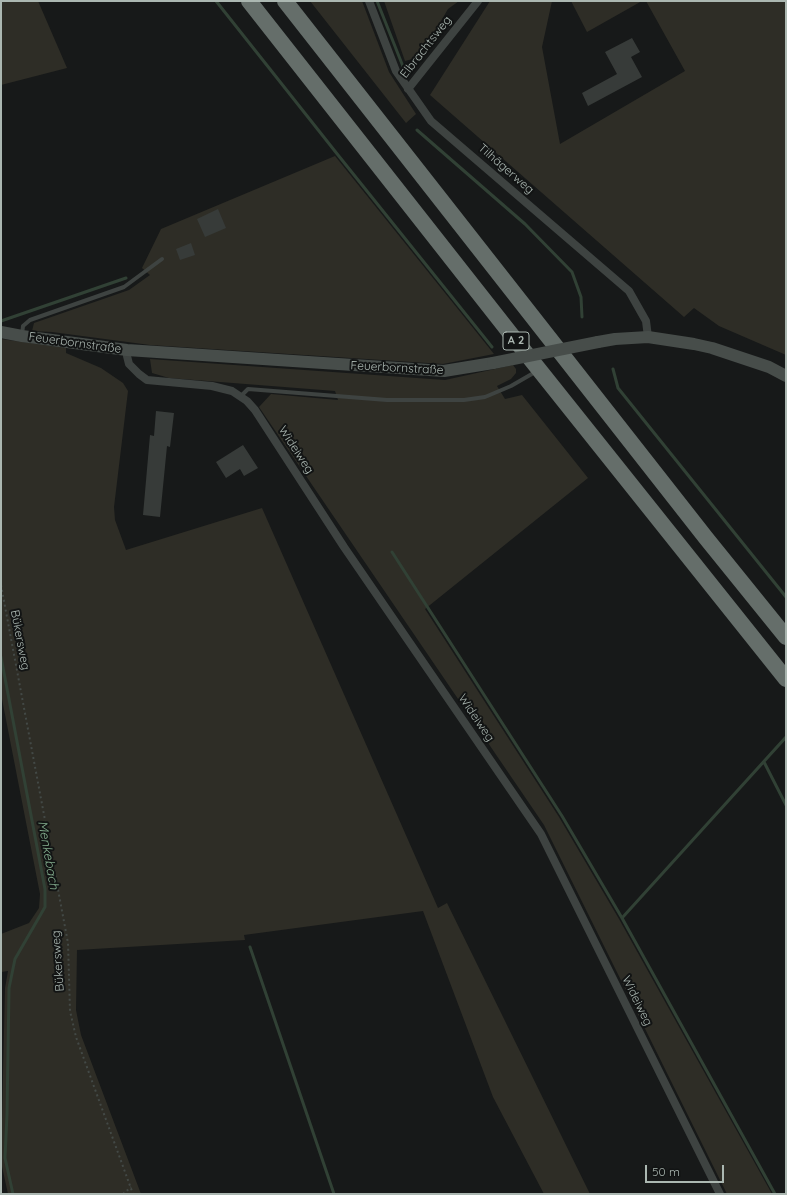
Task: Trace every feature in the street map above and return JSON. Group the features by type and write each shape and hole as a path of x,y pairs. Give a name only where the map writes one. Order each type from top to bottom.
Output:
{"highway":[{"name":"A 2","path":"249,1 538,369 786,680"},
{"name":"A 2","path":"284,1 706,538 786,637"}],"street":[{"name":"Tilhägerweg","path":"369,1 396,71 431,121 629,291 646,321 648,337"},
{"name":"Elbrachtsweg","path":"408,89 478,1"},
{"name":"Feuerbornstraße","path":"1,332 127,350 444,371 615,339 648,337 712,348 769,367 786,376"},
{"name":"Wideiweg","path":"127,350 129,364 147,380 212,386 232,391 241,396 256,410 344,547 541,834 720,1194"}],"lane":[{"path":"22,336 24,326 30,320 124,287 162,259"},
{"path":"241,396 248,389 388,400 464,400 486,397 511,386 538,369"}],"path":[{"name":"Bükersweg","path":"1,585 68,943 70,1011 76,1037 133,1194"},
{"path":"123,1194 130,1187"}],"shaded area":[{"path":"1,1 38,1 67,68 1,85"},
{"path":"310,1 362,1 389,72 416,114 406,123"},
{"path":"384,1 459,1 448,9 420,57 405,61"},
{"path":"490,1 552,1 542,47 560,144 685,71 646,1 786,1 786,355 719,326 694,308 684,317 430,95"},
{"path":"571,1 642,1 587,32"},
{"path":"335,156 494,354 443,364 150,345 52,332 32,331 34,323 129,290 150,275 142,268 161,229"},
{"path":"1,339 66,348 66,353 101,368 123,383 128,391 114,507 115,520 126,550 262,508 438,908 447,903 590,1194 544,1194 493,1097 423,911 244,935 245,940 77,950 76,1010 81,1035 141,1194 8,1194 1,1162 5,988 8,971 1,972 1,934 29,923 39,908 40,894 1,694"},
{"path":"150,359 445,380 513,365 516,369 516,373 511,379 497,386 505,399 522,395 588,478 425,609 559,817 619,919 772,1194 727,1194 544,825 259,407 271,394 338,400 335,391 169,378 152,373"}],"building":[{"path":"632,38 640,52 631,57 642,77 588,106 582,93 617,74 605,52"},
{"path":"218,209 226,228 205,237 197,219"},
{"path":"191,243 195,255 180,260 176,249"},
{"path":"156,411 174,413 170,447 167,446 160,517 143,515 150,435 154,436"},
{"path":"243,445 258,468 244,476 240,469 226,478 216,462"}],"waterway":[{"path":"216,1 492,347"},
{"path":"377,1 404,69"},
{"path":"417,130 525,224 572,272 581,297 582,317"},
{"path":"1,321 126,278"},
{"path":"613,369 618,388 786,597"},
{"path":"392,552 562,816 622,918 775,1194"},
{"name":"Menkebach","path":"1,657 45,889 45,907 15,959 9,988 5,1158 13,1194"},
{"path":"622,918 786,737"},
{"path":"764,762 786,805"},
{"path":"250,947 334,1194"}]}
